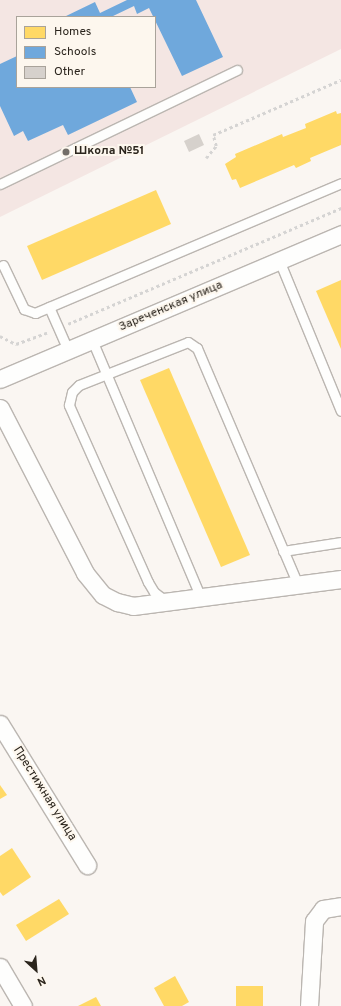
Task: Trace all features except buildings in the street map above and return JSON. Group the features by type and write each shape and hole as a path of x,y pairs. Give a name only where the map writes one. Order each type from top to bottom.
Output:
{"street":[{"name":"Зареченская улица","path":"0,380 341,234"},
{"path":"0,408 85,574 103,595 117,602 134,606 341,578"},
{"name":"Престижная улица","path":"0,724 87,865"},
{"path":"309,1006 314,921 323,909 341,906"},
{"path":"0,967 23,1006"}],"lane":[{"path":"0,184 237,70"},
{"path":"3,265 24,309 35,313 341,183"},
{"path":"279,260 341,411"},
{"path":"49,307 68,350"},
{"path":"92,340 201,598"},
{"path":"167,602 154,592 148,582 71,414 69,405 72,392 79,385 182,343 193,343 298,585"},
{"path":"283,551 341,542"}],"path":[{"path":"206,158 216,146 213,135 341,80"},
{"path":"0,336 16,344 58,329 341,208"}],"shaded area":[{"name":"Школа №51","path":"0,0 341,0 341,49 0,217"}],"place":[{"name":"Школа №51","path":"66,152"}]}
